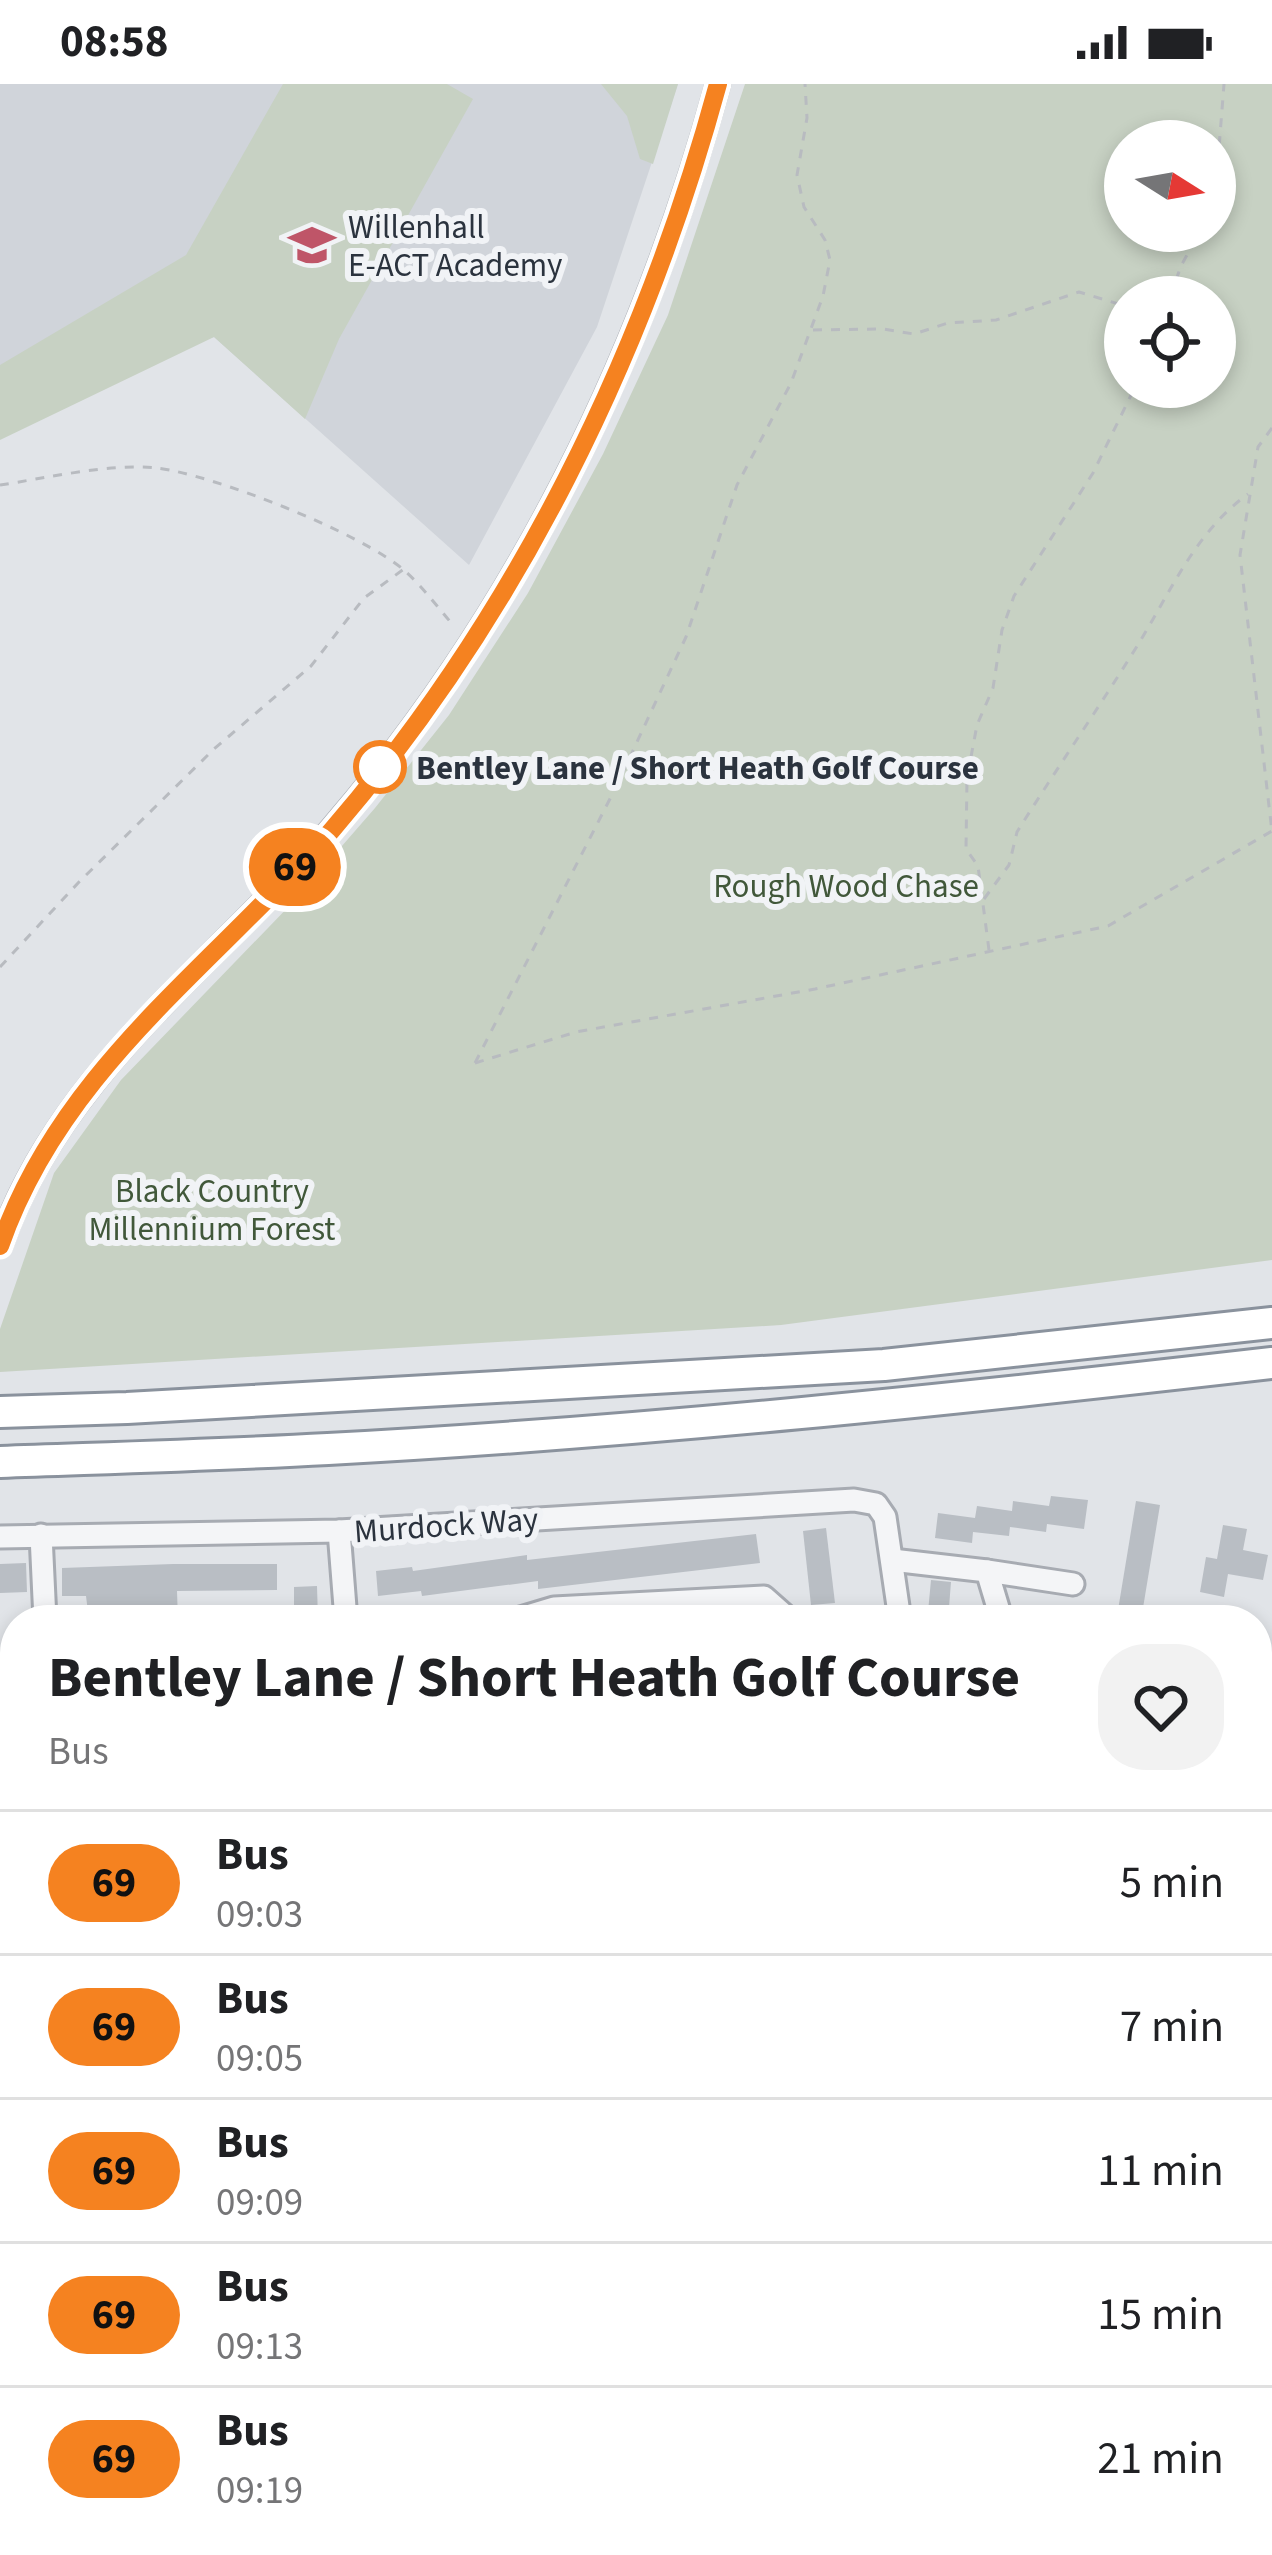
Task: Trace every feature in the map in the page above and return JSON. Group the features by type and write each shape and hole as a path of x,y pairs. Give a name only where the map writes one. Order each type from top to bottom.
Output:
{"highway":[{"path":"0,1412 884,1365 1272,1323"},
{"path":"0,1462 328,1449 628,1427 943,1400 1272,1363"}],"street":[{"path":"0,1245 22,1189 69,1110 115,1053 331,830 469,644 554,507 659,271 718,84"},
{"name":"Murdock Way","path":"0,1537 339,1531 829,1499 876,1504 885,1517 892,1560"},
{"path":"339,1531 345,1605"},
{"path":"41,1535 44,1605"},
{"path":"898,1605 892,1560 1073,1584"},
{"path":"987,1571 997,1605"},
{"path":"611,1605 764,1597 773,1605"}],"path":[{"path":"805,84 807,118 797,175 805,206 825,240 830,260 823,296 791,383 737,485 686,637 615,789 475,1063 576,1032 815,989 1108,926 1272,831 1240,555 1258,447 1272,428"},
{"path":"1221,120 1224,84"},
{"path":"811,330 883,328 914,334 948,323 996,320 1078,292 1104,302"},
{"path":"989,950 978,866 966,849 967,778 977,725 994,688 1002,630 1013,596 1093,473 1126,408"},
{"path":"0,485 156,468 230,488 331,527 404,569 469,644"},
{"path":"983,900 1010,866 1017,832 1160,610 1180,568 1225,511 1248,494"},
{"path":"0,967 214,749 311,666 364,598 404,569"}],"shaded area":[{"name":"Willenhall E-ACT Academy","path":"0,84 678,84 597,327 469,565 214,337 0,403"}],"green space":[{"path":"283,84 447,84 473,99 339,339 305,419 214,337 0,440 0,365 186,255"},
{"path":"601,84 678,84 653,164 640,159 627,116"},
{"name":"Rough Wood Chase","path":"745,84 1272,84 1272,1260 781,1325 0,1372 0,1329 54,1173 121,1080 294,901 449,715 528,593 603,454 668,315"}],"building":[{"path":"1051,1496 1088,1500 1084,1529 1047,1524 1046,1532 1010,1527 1009,1536 973,1532 972,1543 935,1538 938,1513 975,1518 977,1506 1012,1511 1013,1501 1049,1506"},
{"path":"1136,1501 1160,1505 1143,1605 1119,1605"},
{"path":"1223,1525 1247,1529 1243,1550 1268,1555 1263,1580 1228,1574 1224,1597 1200,1592 1206,1557 1217,1559"},
{"path":"826,1528 835,1603 811,1605 803,1531"},
{"path":"756,1534 760,1563 538,1589 538,1581 422,1596 421,1591 378,1596 376,1571 412,1567 413,1571 527,1555 527,1560"},
{"path":"26,1563 27,1592 0,1593 0,1564"},
{"path":"277,1564 277,1590 177,1591 177,1605 87,1605 86,1596 62,1596 62,1568"},
{"path":"931,1580 951,1582 949,1605 929,1605"},
{"path":"317,1586 318,1605 294,1605 294,1587"}],"bus line":[{"name":"69","path":"0,1246 22,1189 69,1110 115,1053 331,830 433,696 510,580 554,507 643,310 718,84"}],"place":[{"name":"Willenhall E-ACT Academy","path":"312,245"},
{"name":"Bentley Lane / Short Heath Golf Course","path":"380,767"}],"park label":[{"name":"Black Country Millennium Forest","path":"212,1209"}]}
